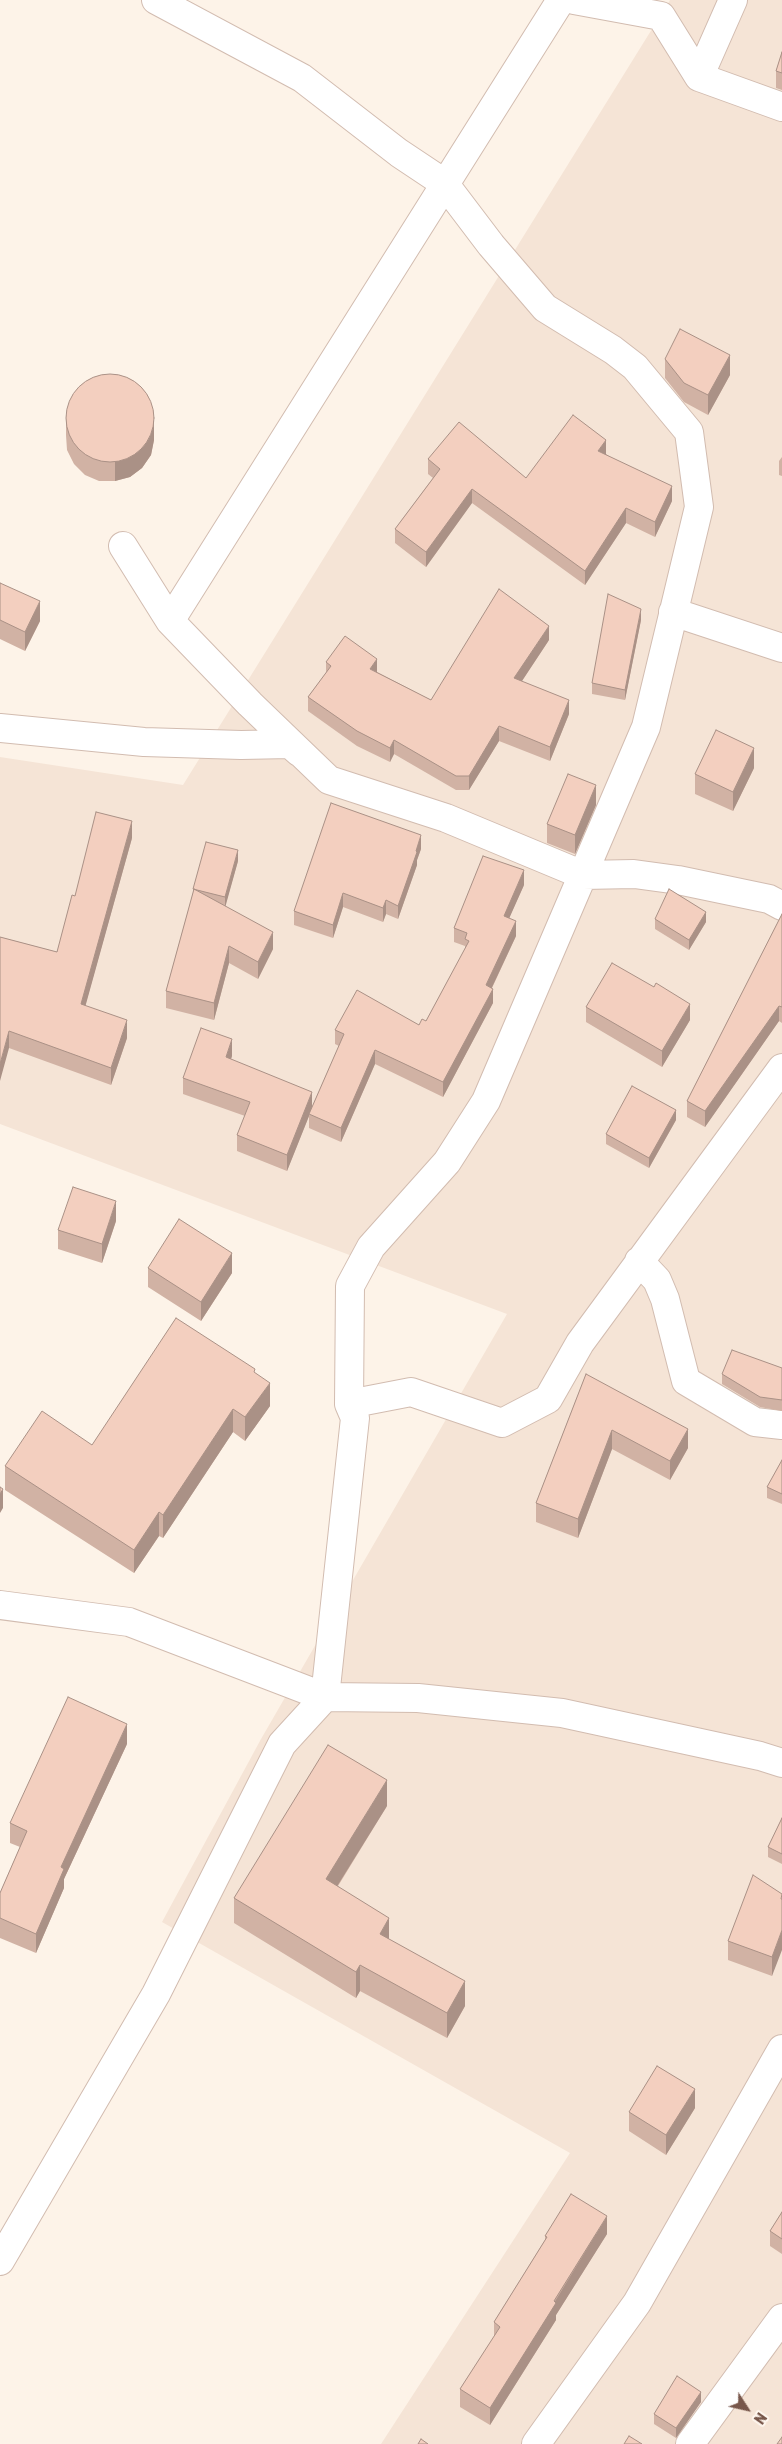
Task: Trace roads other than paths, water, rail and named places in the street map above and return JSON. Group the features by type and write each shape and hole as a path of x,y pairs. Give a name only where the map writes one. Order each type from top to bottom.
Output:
{"street":[{"path":"0,2261 156,1994 282,1744 325,1697 355,1418 349,1404 350,1286 371,1247 447,1162 486,1101 646,727 699,507 689,432 635,367 613,350 545,308 491,245 444,183 399,153 302,78 156,0"},
{"path":"170,621 444,183 561,0"},
{"path":"574,0 661,16 699,77 782,107"},
{"path":"699,77 733,0"},
{"path":"122,546 170,621 250,704 329,780"},
{"path":"673,612 782,648"},
{"path":"0,728 144,742 290,744 329,780 446,818 584,875 634,874 669,879 769,899 782,906"},
{"path":"349,1404 411,1392 502,1423 548,1399 580,1343 782,1068"},
{"path":"639,1261 657,1280 665,1299 686,1381 755,1422 782,1424"},
{"path":"0,1605 129,1622 325,1697 418,1698 562,1714 751,1754 782,1763"},
{"path":"536,2444 637,2303 782,2049"},
{"path":"690,2444 782,2318"}]}
